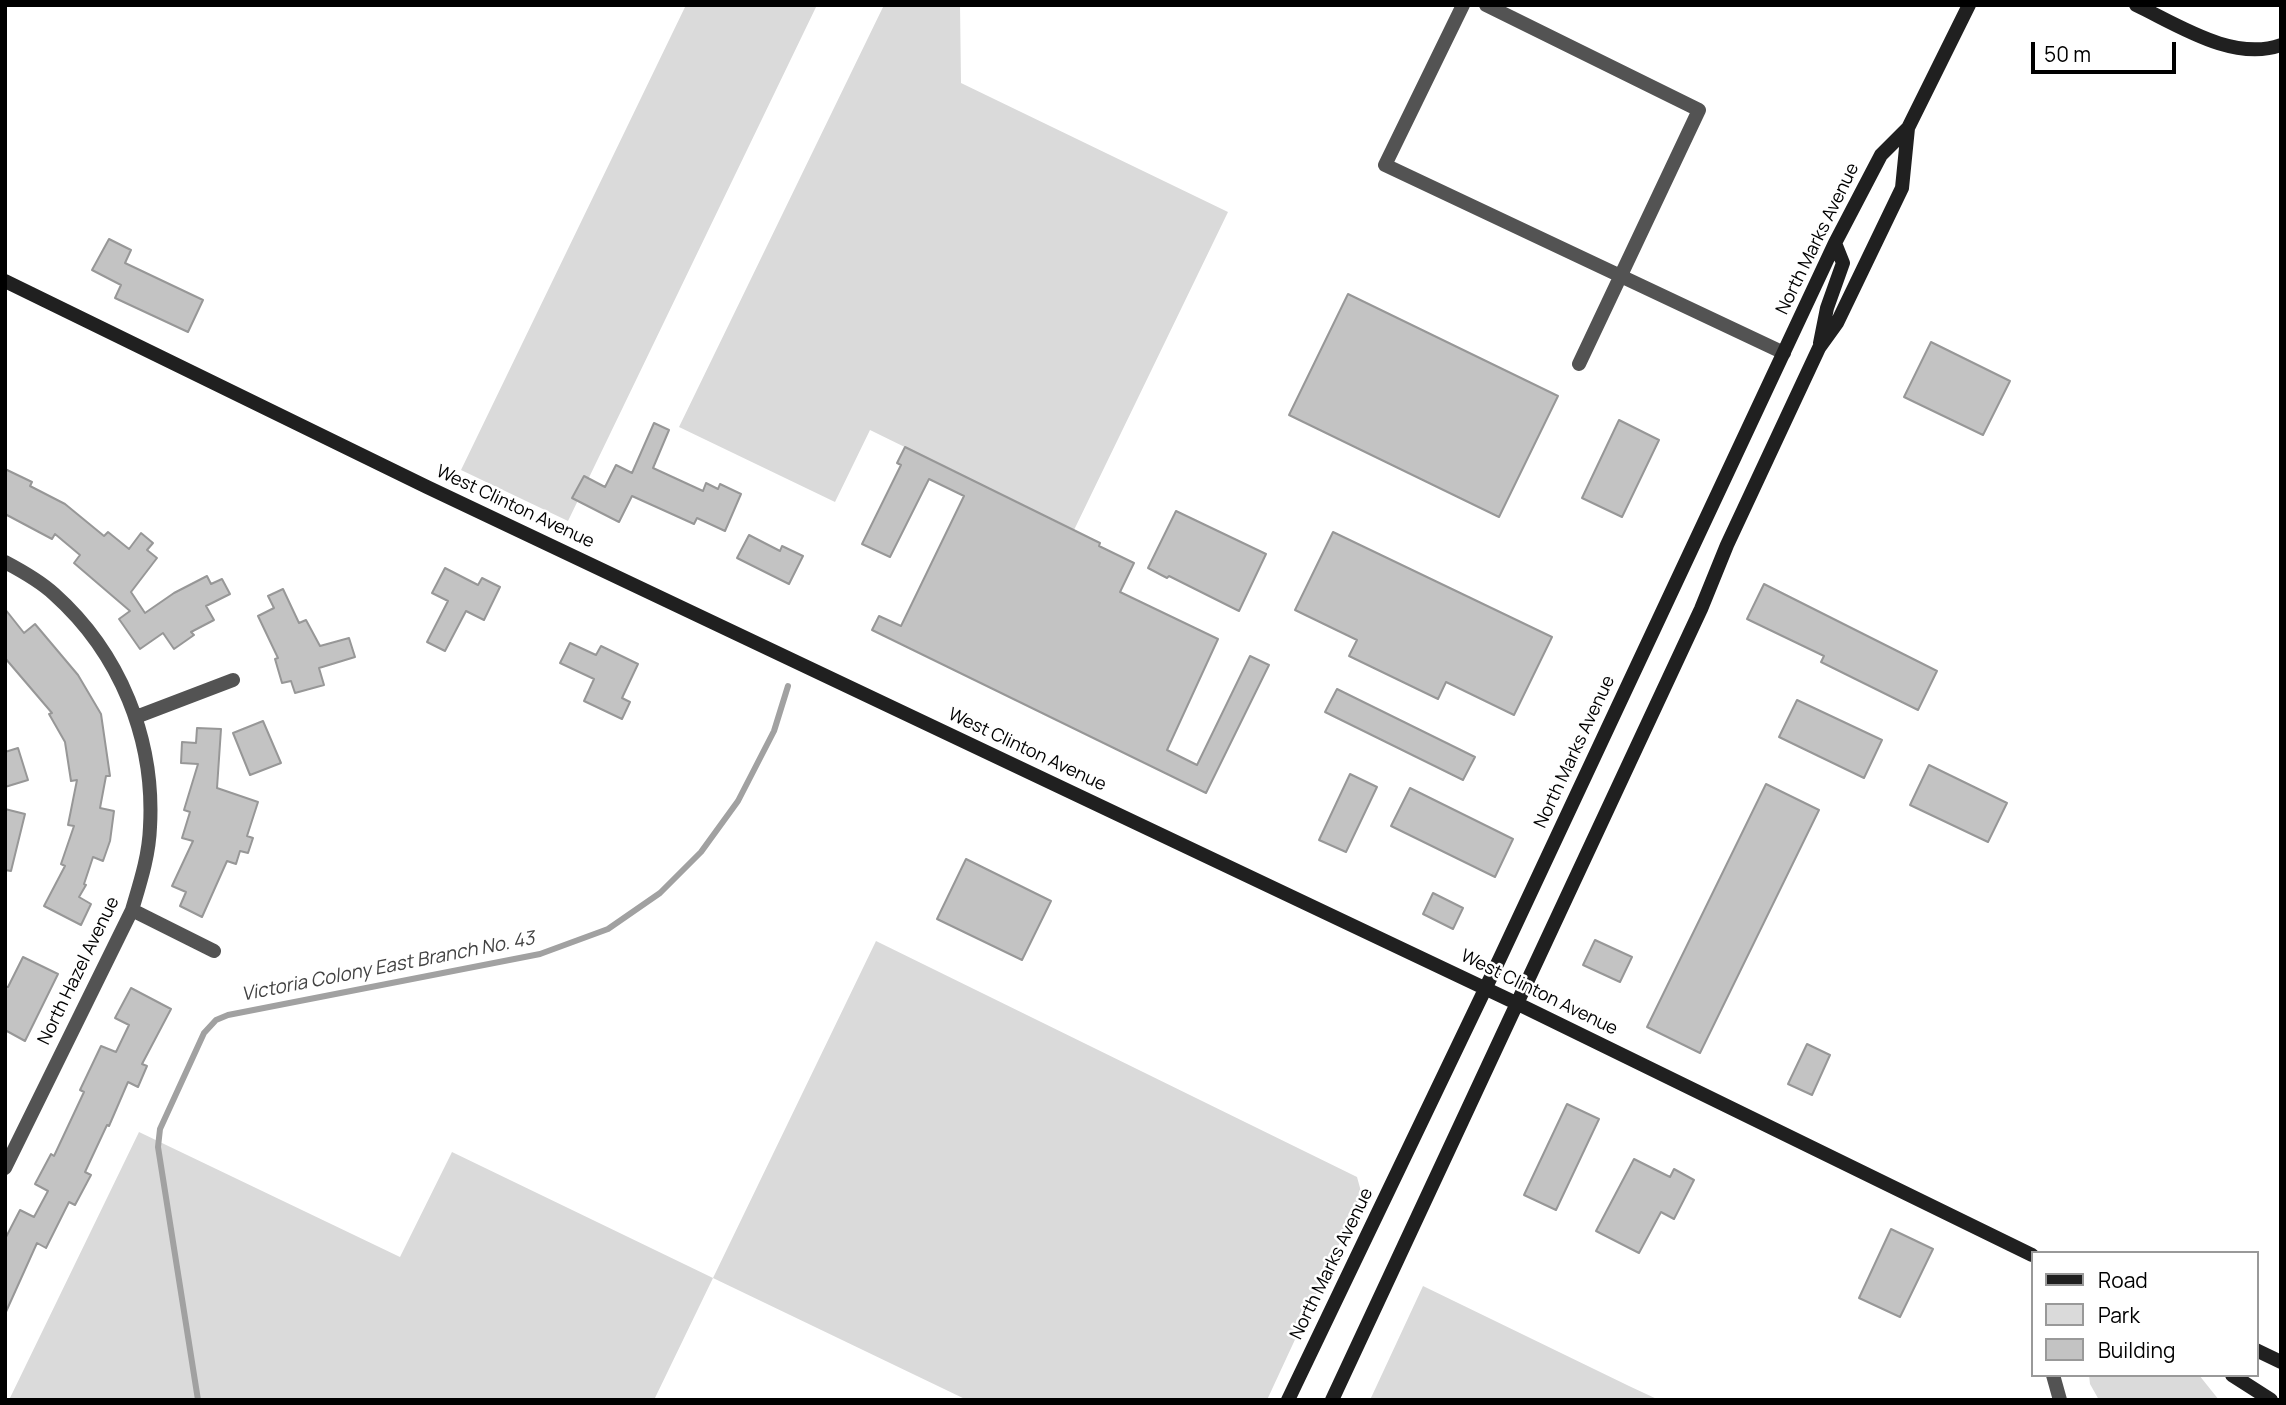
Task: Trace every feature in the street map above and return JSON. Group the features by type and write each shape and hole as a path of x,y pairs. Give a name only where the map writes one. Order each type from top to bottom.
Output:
{"main road":[{"name":"North Marks Avenue","path":"1288,1400 1835,243 1881,155 1908,128 1969,5"},
{"path":"2136,5 2227,46 2250,49 2281,45"},
{"name":"North Marks Avenue","path":"1332,1400 1697,618 1727,545 1819,348 1837,323 1902,188 1908,128"},
{"path":"1819,348 1827,308 1843,262 1835,243"},
{"name":"West Clinton Avenue","path":"6,282 427,487 1485,988 2030,1254"},
{"path":"2258,1351 2281,1362"},
{"path":"2235,1377 2272,1400"}],"street":[{"path":"1463,5 1385,164 1784,353"},
{"path":"1486,5 1699,110 1579,364"},
{"name":"North Hazel Avenue","path":"5,562 53,593 78,619 109,660 136,717 150,786 150,829 144,873 132,910 5,1168"},
{"path":"136,717 233,680"},
{"path":"132,910 214,951"},
{"path":"2054,1377 2060,1400"}],"green space":[{"path":"686,5 817,5 568,521 461,470"},
{"path":"884,5 960,5 961,83 1228,212 1074,530 870,430 835,502 679,427"},
{"path":"876,941 1357,1177 1362,1195 1267,1400 967,1400 713,1278"},
{"path":"139,1132 400,1257 452,1152 713,1278 654,1400 9,1400"},
{"path":"1423,1286 1629,1386 1659,1400 1370,1400"},
{"path":"2089,1377 2201,1377 2219,1400 2099,1400"}],"building":[{"path":"109,239 131,250 125,263 203,300 188,332 115,298 121,285 92,270"},
{"path":"1348,294 1558,396 1499,517 1289,415"},
{"path":"1931,342 2010,381 1983,435 1904,397"},
{"path":"1619,420 1659,440 1622,517 1582,498"},
{"path":"654,423 669,430 653,468 703,491 706,483 718,489 720,484 741,494 725,531 697,518 694,524 632,496 619,522 572,498 584,476 605,487 616,465 632,473"},
{"path":"905,447 1100,543 1099,546 1134,563 1120,592 1218,639 1167,750 1197,765 1250,656 1269,665 1206,793 872,630 879,616 901,626 964,496 929,479 890,557 862,544 901,465 897,463"},
{"path":"5,469 32,482 30,486 65,504 104,536 108,532 129,549 141,533 153,543 147,550 157,558 131,592 145,613 174,593 207,576 211,584 222,579 230,594 206,606 214,620 191,632 194,635 174,649 163,633 140,649 119,619 130,611 74,563 80,555 55,534 52,539 5,514"},
{"path":"1176,511 1266,554 1239,611 1148,568"},
{"path":"1333,532 1552,637 1514,715 1446,682 1438,699 1349,656 1357,640 1295,610"},
{"path":"749,535 780,551 782,546 803,556 789,584 737,558"},
{"path":"445,568 478,585 482,578 500,587 484,620 466,611 445,651 427,642 448,601 432,593"},
{"path":"1764,584 1937,671 1918,710 1821,662 1824,656 1747,619"},
{"path":"283,589 299,623 306,620 320,646 349,638 355,657 319,668 324,685 295,693 291,681 282,683 275,659 278,658 258,616 274,608 268,596"},
{"path":"5,609 24,633 35,624 78,675 101,714 110,776 106,776 100,808 114,811 110,841 103,861 93,857 84,884 86,885 79,897 91,904 81,925 44,906 65,866 61,864 74,826 68,825 77,780 71,781 65,742 49,714 52,713 5,658"},
{"path":"570,643 596,655 601,646 638,664 622,698 630,702 622,719 584,701 594,679 560,663"},
{"path":"1337,689 1475,757 1463,780 1325,712"},
{"path":"1797,700 1882,740 1864,778 1779,737"},
{"path":"263,721 281,763 250,775 233,733"},
{"path":"197,728 221,729 217,788 258,802 247,836 253,838 248,853 240,851 236,864 227,861 202,917 180,906 186,892 172,886 193,841 182,838 190,812 184,810 198,764 181,763 182,742 196,743"},
{"path":"18,748 28,780 5,787 5,752"},
{"path":"1929,765 2007,803 1988,842 1910,805"},
{"path":"1350,774 1377,787 1346,852 1319,840"},
{"path":"1766,784 1819,810 1700,1053 1647,1027"},
{"path":"1410,788 1513,839 1495,877 1391,826"},
{"path":"5,809 25,814 11,871 5,870"},
{"path":"966,859 1051,901 1022,960 937,919"},
{"path":"1433,893 1463,908 1453,929 1423,914"},
{"path":"1595,940 1632,957 1620,982 1583,965"},
{"path":"23,957 58,974 25,1041 5,1030 5,987 8,987"},
{"path":"131,988 171,1009 142,1064 147,1066 138,1087 128,1082 85,1172 91,1175 75,1205 69,1202 46,1248 37,1243 5,1314 5,1239 20,1210 34,1217 48,1191 35,1184 51,1154 54,1156 84,1092 80,1090 101,1046 116,1052 129,1025 115,1018"},
{"path":"1807,1044 1830,1055 1812,1095 1788,1084"},
{"path":"1567,1104 1599,1119 1556,1210 1524,1195"},
{"path":"1634,1159 1670,1177 1674,1169 1694,1180 1674,1219 1661,1212 1639,1253 1596,1231"},
{"path":"1891,1229 1933,1249 1900,1317 1859,1298"}],"waterway":[{"name":"Victoria Colony East Branch No. 43","path":"198,1400 158,1147 160,1129 204,1033 216,1020 228,1015 540,954 608,929 660,893 701,852 738,801 774,731 788,686"}]}
